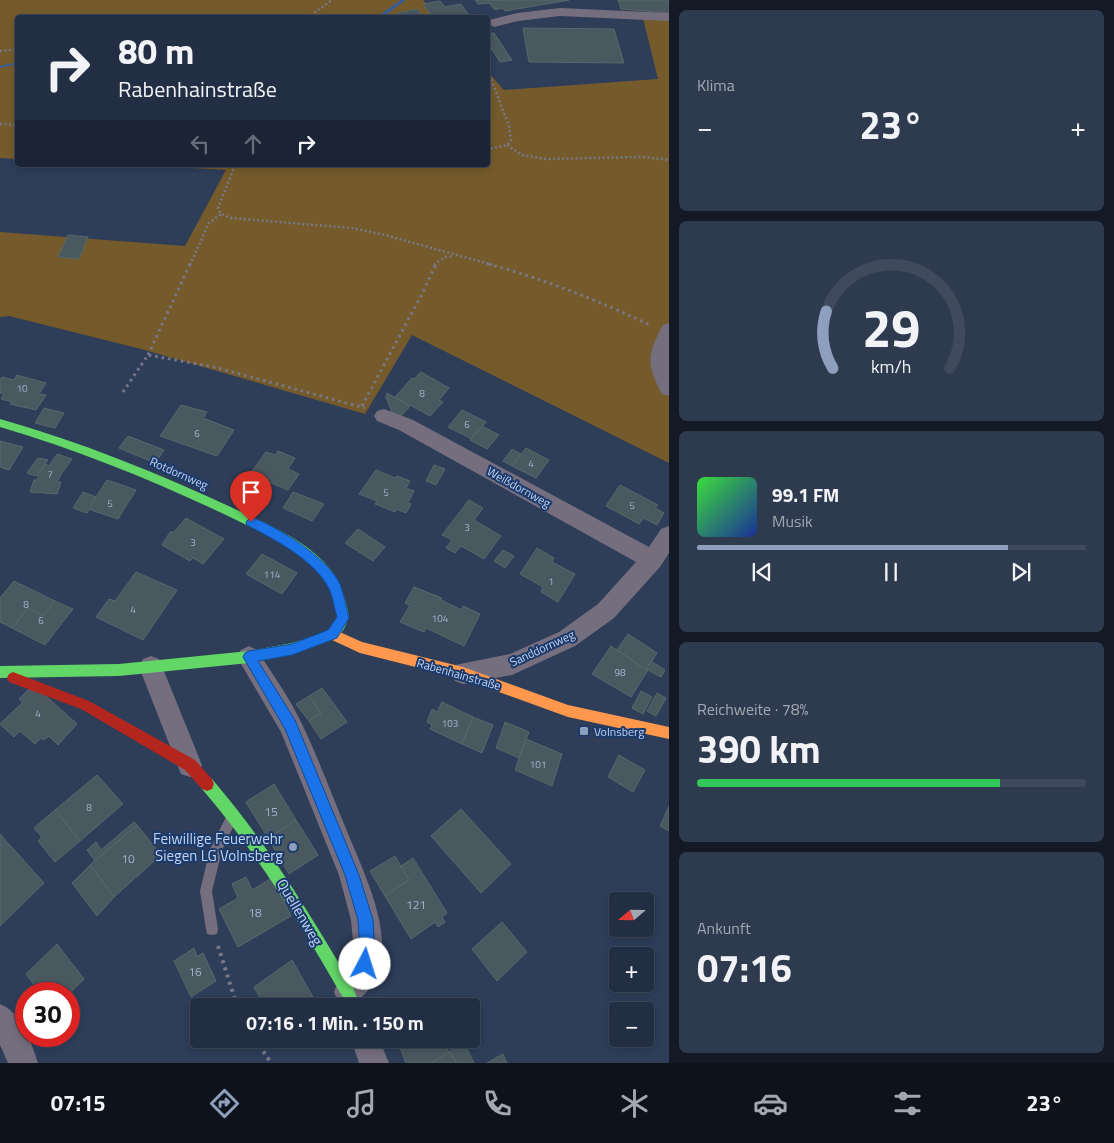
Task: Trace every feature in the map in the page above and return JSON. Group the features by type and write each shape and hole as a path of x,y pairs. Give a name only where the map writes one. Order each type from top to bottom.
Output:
{"street":[{"path":"494,23 515,16 554,10 669,17"},
{"path":"668,331 659,356 660,372 669,389"},
{"name":"Weißdornweg","path":"384,416 406,425 652,560"},
{"name":"Rotdornweg","path":"0,423 50,436 110,457 198,496 287,540 324,571 334,586 343,618 333,634"},
{"name":"Sanddornweg","path":"463,673 512,664 566,639 606,611 652,560 669,534"},
{"path":"0,672 151,667 249,657 292,649 333,634"},
{"name":"Rabenhainstraße","path":"333,634 360,647 463,673 520,692 568,712 669,733"},
{"path":"249,657 290,725 352,875 363,911 368,951 362,976 351,998"},
{"name":"Quellenweg","path":"151,667 190,765"},
{"name":"Quellenweg","path":"0,672 86,705 190,765 234,814 288,890 349,998"},
{"path":"0,1018 18,1047 23,1063"},
{"path":"368,1048 374,1063"}],"lane":[{"path":"212,929 206,891 216,850 234,814"}],"path":[{"path":"311,15 332,0"},
{"path":"0,50 15,49"},
{"path":"490,76 509,126 511,141 507,145 490,149"},
{"path":"0,124 15,125"},
{"path":"507,145 522,155 546,159 643,157 669,160"},
{"path":"234,167 218,208 221,214 231,218 352,228 540,279 601,302 668,331"},
{"path":"123,392 148,354 209,223 221,214"},
{"path":"362,406 422,294 434,265 445,258 458,256"},
{"path":"148,354 214,367 362,406 384,416"},
{"path":"212,929 234,998"},
{"path":"261,1048 270,1063"}],"shaded area":[{"path":"0,0 423,0 437,15 15,15 15,159 0,158"},
{"path":"669,16 669,463 412,335 365,414 145,350 9,316 0,317 0,232 185,246 226,170 174,167 490,167 490,74 504,90 658,79 643,18"}],"building":[{"path":"475,0 569,0 505,11 502,8 495,10 489,3 478,4"},
{"path":"618,0 669,0 669,13 621,9"},
{"path":"440,1 445,7 461,4 468,14 431,15 423,4"},
{"path":"417,9 422,15 395,15"},
{"path":"523,28 614,29 624,63 529,62"},
{"path":"494,33 512,60 500,62 490,46 490,34"},
{"path":"68,235 88,237 79,259 58,257"},
{"path":"421,372 449,388 439,400 443,402 430,416 395,397 412,378 414,379"},
{"path":"17,375 46,383 39,394 46,395 36,410 10,404 12,402 1,399 4,394 0,393 0,380 2,377 14,380"},
{"path":"387,393 410,406 400,417 392,412 386,397"},
{"path":"181,405 207,412 203,418 234,430 217,456 160,436"},
{"path":"44,408 64,413 55,428 35,423"},
{"path":"462,410 486,422 472,439 448,427"},
{"path":"482,426 499,435 487,449 470,440"},
{"path":"128,436 164,450 155,463 119,448"},
{"path":"0,441 23,447 9,470 0,467"},
{"path":"526,448 549,460 536,478 512,466"},
{"path":"512,449 521,454 512,466 503,461"},
{"path":"278,451 295,458 288,469 299,474 288,490 250,474 266,452 275,455"},
{"path":"57,454 72,459 57,482 61,482 57,494 30,492 34,480 37,480 39,476 37,475 45,464 49,466"},
{"path":"38,458 48,460 36,476 27,473"},
{"path":"434,465 445,469 436,485 426,481"},
{"path":"376,470 395,478 397,476 410,481 406,488 414,491 408,503 411,504 406,513 396,509 395,512 375,504 377,501 359,494"},
{"path":"107,480 136,490 118,519 88,509"},
{"path":"620,485 658,505 655,508 664,513 657,525 643,518 639,524 606,506"},
{"path":"83,492 96,497 87,513 73,508"},
{"path":"293,492 324,504 312,521 283,508"},
{"path":"469,500 483,508 474,520 501,536 484,559 461,546 455,553 446,548 452,540 442,535"},
{"path":"186,518 224,539 203,564 193,558 190,561 162,545 170,532 174,532"},
{"path":"358,529 385,547 373,561 345,543"},
{"path":"537,548 554,558 552,562 575,574 558,602 541,592 543,587 520,574"},
{"path":"503,550 514,556 505,568 494,561"},
{"path":"262,554 297,573 282,594 246,574"},
{"path":"136,572 177,590 143,640 96,617 109,599 115,601"},
{"path":"14,581 55,601 43,616 28,608 12,628 0,622 0,598"},
{"path":"414,587 442,598 441,600 462,610 463,606 480,614 464,646 426,628 424,632 400,622 410,605 405,603"},
{"path":"55,601 73,609 45,645 12,628 28,608 43,616"},
{"path":"628,634 657,653 646,670 617,650"},
{"path":"611,646 648,670 631,697 592,674"},
{"path":"651,661 665,670 661,677 646,669"},
{"path":"37,688 77,724 58,745 49,736 44,740 41,738 35,744 20,731 14,737 0,724 23,702 19,699 28,690"},
{"path":"322,688 347,722 321,739 309,721 321,713 309,696"},
{"path":"641,691 652,697 643,714 632,708"},
{"path":"657,693 666,698 656,716 647,711"},
{"path":"309,696 321,713 309,721 296,704"},
{"path":"442,702 473,717 462,744 430,729 432,725 427,722 432,709 437,712"},
{"path":"473,717 493,725 482,753 462,744"},
{"path":"505,722 529,732 519,758 496,748"},
{"path":"526,739 562,754 552,786 515,770"},
{"path":"619,755 645,770 633,792 608,777"},
{"path":"97,775 123,804 80,841 55,810"},
{"path":"274,784 296,820 268,838 246,802"},
{"path":"669,806 669,831 660,826"},
{"path":"461,809 511,864 481,893 431,836"},
{"path":"55,810 80,841 55,862 38,841 42,837 34,828"},
{"name":"Feiwillige Feuerwehr Siegen LG Volnsberg","path":"296,820 318,855 289,874 268,838"},
{"path":"134,822 137,825 95,861 87,850 96,842 101,850"},
{"path":"137,825 161,855 114,897 90,865"},
{"path":"0,834 44,883 0,926"},
{"path":"395,856 409,880 385,896 370,871"},
{"path":"413,858 447,913 442,917 445,922 438,927 435,922 411,939 385,896 409,880 401,866"},
{"path":"90,865 114,897 97,916 72,883"},
{"path":"246,877 252,890 272,878 291,916 238,947 219,909 238,898 232,884"},
{"path":"502,922 527,952 497,981 472,949"},
{"path":"57,944 84,979 80,983 32,982 26,974"},
{"path":"194,948 197,957 203,953 216,981 191,997 174,961"},
{"path":"292,960 313,998 260,998 254,987"},
{"path":"400,1048 447,1048 449,1053 431,1063 406,1063"},
{"path":"455,1048 466,1048 474,1063 456,1063 450,1051"},
{"path":"450,1051 456,1063 431,1063 449,1053"},
{"path":"503,1054 507,1063 487,1063"}],"waterway":[{"path":"382,15 404,0"},
{"path":"0,67 15,64"}],"traffic: fast":[{"path":"0,423 59,441 145,473 256,524 296,546 319,564 334,585 343,618 333,634"},
{"path":"0,672 119,670 249,657 292,649 311,642"},
{"path":"207,784 228,808 283,884 350,998"}],"traffic: slow":[{"path":"311,642 333,634 360,647 463,673 568,711 669,733"}],"traffic: jam":[{"path":"13,678 85,705 190,765 207,784"}],"place":[{"name":"Volnsberg","path":"584,731"},
{"name":"Feiwillige Feuerwehr Siegen LG Volnsberg","path":"293,847"}],"route":[{"path":"251,522 287,540 324,571 334,586 343,618 333,634 292,649 249,657 290,725 352,875 365,920 368,951 365,964"}]}
